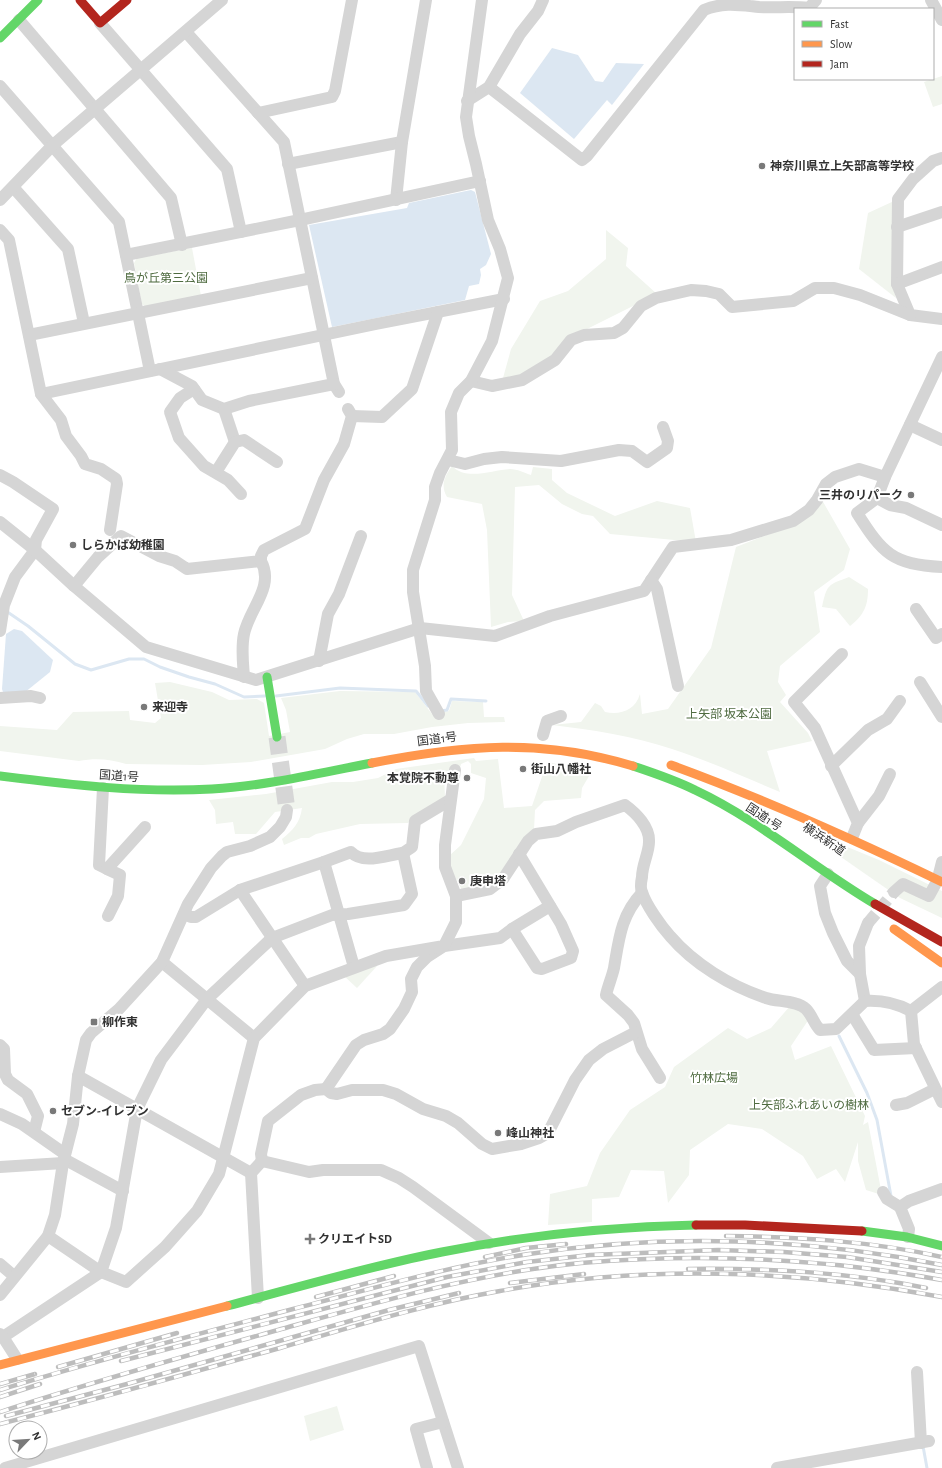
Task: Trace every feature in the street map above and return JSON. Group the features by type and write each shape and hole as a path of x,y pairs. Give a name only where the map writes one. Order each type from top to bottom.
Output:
{"main road":[{"path":"0,38 38,0"},
{"path":"80,0 100,23 127,0"},
{"path":"267,677 277,737"},
{"name":"国道1号","path":"0,776 103,788 192,790 244,786 409,755 445,750 482,747 556,750 597,756 634,767 707,796 846,887"},
{"path":"659,761 742,791 852,838 939,881"},
{"path":"692,773 754,808"},
{"path":"846,887 886,922 942,963"},
{"path":"846,887 909,925 942,942"},
{"path":"0,1365 17,1359 394,1262 489,1243 563,1233 707,1224 850,1230 908,1237 942,1246"}],"street":[{"path":"0,200 53,145 222,0"},
{"path":"258,113 332,98 335,91 352,0"},
{"path":"396,200 402,142 426,0"},
{"path":"439,714 426,691 425,666 413,592 413,570 435,500 436,486 440,474 452,450 451,412 459,393 471,381 492,341 504,299 508,278 500,249 488,220 480,181 468,136 466,116 482,0"},
{"path":"467,101 489,86 520,34 538,11 543,0"},
{"path":"489,86 582,160 587,156 704,10 714,6 734,4 760,7 794,6 809,8 816,0"},
{"path":"931,0 942,20"},
{"path":"18,20 171,198 182,245"},
{"path":"100,23 227,169 241,232"},
{"path":"155,370 192,386 202,400 224,409 249,401 336,388 284,142 186,32"},
{"path":"0,86 119,222 138,312 155,370"},
{"path":"288,164 402,142"},
{"path":"910,315 896,284 898,199 912,179 933,161 942,158"},
{"path":"126,255 182,245 480,181"},
{"path":"13,187 68,249 84,323"},
{"path":"898,227 942,212"},
{"path":"0,230 9,240 41,394 61,420 66,436 85,464 101,469 116,479 117,484 110,530"},
{"path":"896,284 942,267"},
{"path":"29,335 312,278"},
{"path":"471,381 492,386 522,380 555,360 571,340 584,335 614,333 623,328 641,306 656,298 691,290 706,290 719,294 732,307 792,301 815,288 834,288 860,295 910,315 942,319"},
{"path":"41,394 504,299"},
{"path":"244,677 242,648 244,632 265,583 264,567 261,561 261,556 264,550 305,529 324,480 344,444 350,413 382,417 412,389 438,312"},
{"path":"942,357 885,477 878,498 857,512 885,552 898,560 916,566 942,567"},
{"path":"194,389 180,398 170,412 178,437 204,466 228,480 241,494"},
{"path":"224,409 235,442"},
{"path":"910,425 942,440"},
{"path":"448,460 465,464 484,459 502,457 561,461 619,450 632,452 647,462 667,448 668,441 663,427"},
{"path":"216,472 235,442 244,440 277,462"},
{"path":"0,522 146,647 256,680 420,628 495,636 550,616 644,591 673,546 731,540 793,521 809,510 817,500 826,484 835,477 859,469 885,477"},
{"path":"0,475 53,509 36,540 34,550 15,577 3,608 0,631"},
{"path":"878,498 890,506 906,508 942,525"},
{"path":"74,586 98,557 121,536 159,556 175,561 187,569 261,561"},
{"path":"319,661 328,614 339,594 361,536"},
{"path":"651,580 657,589 678,686"},
{"path":"916,609 936,638 942,634"},
{"path":"842,654 794,702 815,728 858,823"},
{"path":"920,682 942,717"},
{"path":"0,698 31,696 40,698"},
{"path":"831,766 868,730 887,719 900,701"},
{"path":"542,735 547,721 561,716"},
{"path":"326,1090 356,1045 364,1040 383,1034 390,1029 404,1009 412,992 411,979 417,967 427,957 444,946 456,922 456,896 445,866 445,844 455,770"},
{"path":"852,838 858,823 878,796 890,774"},
{"path":"103,788 99,866 107,868 120,876 118,896 108,916"},
{"path":"184,914 191,917 196,917 240,890 351,852 356,858 363,859 403,853 412,847 415,821 450,800"},
{"path":"456,896 490,889 503,878 528,841 536,834 557,831 576,822 625,805 634,812 644,826 648,835 649,843 642,866 642,893 669,935 682,949 717,975 755,994 797,1005 806,1009 820,1030 833,1030 865,1001 899,1004 911,1011"},
{"path":"0,1295 48,1236 55,1215 64,1159 73,1124 78,1076 86,1040 90,1033 120,1009 162,962 184,914 199,886 222,856 227,852 250,846 270,837 280,828 288,810"},
{"path":"107,868 145,827"},
{"path":"17,1359 2,1336 101,1272 116,1228 137,1109 161,1060 207,999 272,938 332,915 404,905 412,894 403,853"},
{"path":"512,929 537,968 542,969 570,958 573,951 561,924 519,854"},
{"path":"324,862 354,967"},
{"path":"891,894 903,884 929,896 939,881 942,862"},
{"path":"828,874 820,886 825,913 847,961 860,974"},
{"path":"240,890 305,986"},
{"path":"642,893 627,913 620,929 614,969 606,994 628,1014 634,1023 642,1049 660,1078"},
{"path":"48,1236 101,1272 126,1282 165,1247 196,1211 219,1174 254,1038 305,986 386,956 500,938 550,906"},
{"path":"865,1001 860,974 859,946 868,923"},
{"path":"162,962 254,1038"},
{"path":"911,1011 942,987"},
{"path":"896,1105 939,1095 916,1048 911,1011"},
{"path":"852,1014 874,1050 916,1048"},
{"path":"262,1161 261,1154 268,1120 301,1095 315,1090 326,1090 337,1094 363,1089 383,1090 396,1094 423,1109 446,1116 458,1122 482,1144 492,1149 506,1147 539,1138 548,1133 575,1080 589,1060 603,1049 636,1032"},
{"path":"0,1045 4,1049 5,1074 8,1080 27,1094 38,1116 34,1132"},
{"path":"78,1076 250,1173"},
{"path":"0,1114 22,1124 34,1132 64,1159 123,1191"},
{"path":"0,1167 64,1159"},
{"path":"258,1298 250,1173 262,1161"},
{"path":"262,1161 309,1172 323,1170 381,1170 399,1178 489,1243"},
{"path":"900,1207 909,1201 942,1189"},
{"path":"883,1192 887,1199 900,1207 909,1229 908,1237"},
{"path":"0,1264 14,1276"},
{"path":"5,1468 418,1346 458,1468"},
{"path":"777,1468 809,1465 925,1442 917,1372"},
{"path":"427,1468 416,1429 443,1422"}],"green space":[{"path":"942,76 942,104 933,107 924,82 934,80"},
{"path":"894,201 892,285 896,298 859,269 868,213"},
{"path":"606,230 628,248 626,266 657,294 569,338 555,356 521,379 503,378 511,349 540,301 568,291 606,259"},
{"name":"鳥が丘第三公園","path":"192,248 201,296 146,307 142,304 134,263 137,258"},
{"path":"452,466 464,473 472,474 510,469 518,470 531,475 533,467 552,469 552,480 567,493 615,516 657,501 690,508 696,542 610,534 593,516 582,514 562,504 539,485 515,487 512,595 524,621 508,622 491,627 487,530 482,504 447,497 444,488 444,481"},
{"name":"上矢部 坂本公園","path":"822,500 850,549 844,570 814,592 820,632 780,666 778,682 786,695 780,702 808,733 812,741 767,751 780,792 726,769 657,744 613,734 552,725 581,722 595,703 601,706 605,712 621,712 631,708 638,700 640,694 642,714 668,709 711,648 736,547 797,523"},
{"path":"849,577 868,589 864,610 859,618 850,626 836,609 822,607 825,594 830,586"},
{"path":"170,682 212,692 229,700 257,699 264,703 269,736 290,732 286,710 281,698 340,691 415,692 432,714 449,711 452,701 483,702 484,717 504,717 505,722 468,723 432,727 394,734 364,734 347,739 325,749 251,762 202,765 126,764 102,760 79,761 0,751 0,726 57,730 73,712 129,711 130,720 155,723 161,718 155,683"},
{"path":"474,758 476,761 498,759 504,808 532,806 547,762 592,771 582,788 581,798 544,801 535,810 534,830 500,876 488,885 462,890 449,866 449,856 461,845 484,799 486,778 471,773 471,764 468,761 461,764 460,768 444,774 445,797 415,816 408,823 360,824 316,834 309,838 301,838 284,845 282,839 295,826 300,818 302,808 275,812 256,834 235,834 233,822 216,824 215,810 209,800 266,794 332,782 353,782 378,778 396,769"},
{"path":"806,830 879,860 942,891 942,918 900,898 805,832"},
{"path":"375,963 377,966 357,988 342,974"},
{"name":"上矢部ふれあいの樹林","path":"790,1006 797,1008 809,1019 791,1046 795,1060 831,1046 865,1116 863,1125 868,1122 882,1195 866,1190 858,1161 858,1142 845,1182 836,1169 817,1179 803,1156 762,1129 728,1124 690,1150 689,1175 668,1203 664,1171 631,1170 619,1197 592,1199 592,1222 548,1225 550,1194 587,1186 600,1153 630,1110 665,1087 674,1067 728,1028 747,1039 771,1028"},
{"path":"337,1406 344,1430 310,1441 304,1416"}],"shaded area":[{"path":"552,48 578,55 595,81 603,82 616,63 644,64 612,105 607,100 574,139 520,93"},
{"path":"471,190 475,192 491,254 486,265 480,269 481,275 479,284 469,286 465,300 332,327 309,225 407,208 409,203"},
{"path":"14,629 22,631 53,660 50,672 24,693 3,692 2,689 6,634"}],"waterway":[{"path":"6,611 28,626 75,664 91,670 129,659 144,659 160,667 215,684 244,697 265,696"},
{"path":"276,696 340,688 416,691 428,706"},
{"path":"441,711 447,710 451,699 486,701"},
{"path":"839,1036 867,1093 877,1120 891,1196"},
{"path":"923,1446 927,1468"}],"tunnel":[{"path":"277,737 287,810"},
{"path":"868,923 894,892"}],"railway":[{"path":"726,1236 780,1237 834,1241 888,1247 942,1257"},
{"path":"0,1390 146,1348 440,1271 499,1259 580,1247 684,1241 788,1244 840,1249 942,1265"},
{"path":"485,1257 526,1248 566,1244"},
{"path":"121,1361 447,1277 527,1262 590,1255 718,1250 784,1252 847,1257 942,1272"},
{"path":"0,1412 69,1390 315,1319 390,1299 466,1281 542,1268 581,1263 626,1260 717,1258 807,1262 942,1280"},
{"path":"688,1269 748,1269 808,1272 867,1278 926,1288"},
{"path":"510,1283 584,1274"},
{"path":"0,1424 280,1348 416,1309 472,1296 555,1282 666,1274 777,1276 833,1281 942,1297"},
{"path":"316,1297 394,1276"},
{"path":"6,1416 127,1384 389,1310 459,1293"},
{"path":"58,1367 177,1333"},
{"path":"0,1384 35,1374"},
{"path":"0,1397 40,1384"}],"traffic: fast":[{"path":"0,38 38,0"},
{"path":"267,677 277,737"},
{"path":"0,776 132,789 185,790 252,785 292,779 372,763"},
{"path":"633,766 680,783 742,815 875,904"},
{"path":"227,1306 334,1277 474,1246 600,1230 696,1225"},
{"path":"862,1231 907,1237 942,1246"}],"traffic: slow":[{"path":"372,763 439,752 502,747 566,751 599,757 633,766"},
{"path":"671,765 808,820 942,882"},
{"path":"894,929 942,963"},
{"path":"0,1365 227,1306"}],"traffic: jam":[{"path":"80,0 100,23 127,0"},
{"path":"875,904 942,942"},
{"path":"696,1225 745,1225 862,1231"}],"place":[{"name":"神奈川県立上矢部高等学校","path":"762,166"},
{"name":"三井のリパーク","path":"911,495"},
{"name":"しらかば幼稚園","path":"73,545"},
{"name":"来迎寺","path":"144,707"},
{"name":"街山八幡社","path":"523,769"},
{"name":"本覚院不動尊","path":"467,778"},
{"name":"庚申塔","path":"462,881"},
{"name":"柳作東","path":"94,1022"},
{"name":"セブン-イレブン","path":"53,1111"},
{"name":"峰山神社","path":"498,1133"},
{"name":"クリエイトSD","path":"310,1239"}],"park label":[{"name":"竹林広場","path":"714,1078"}]}
